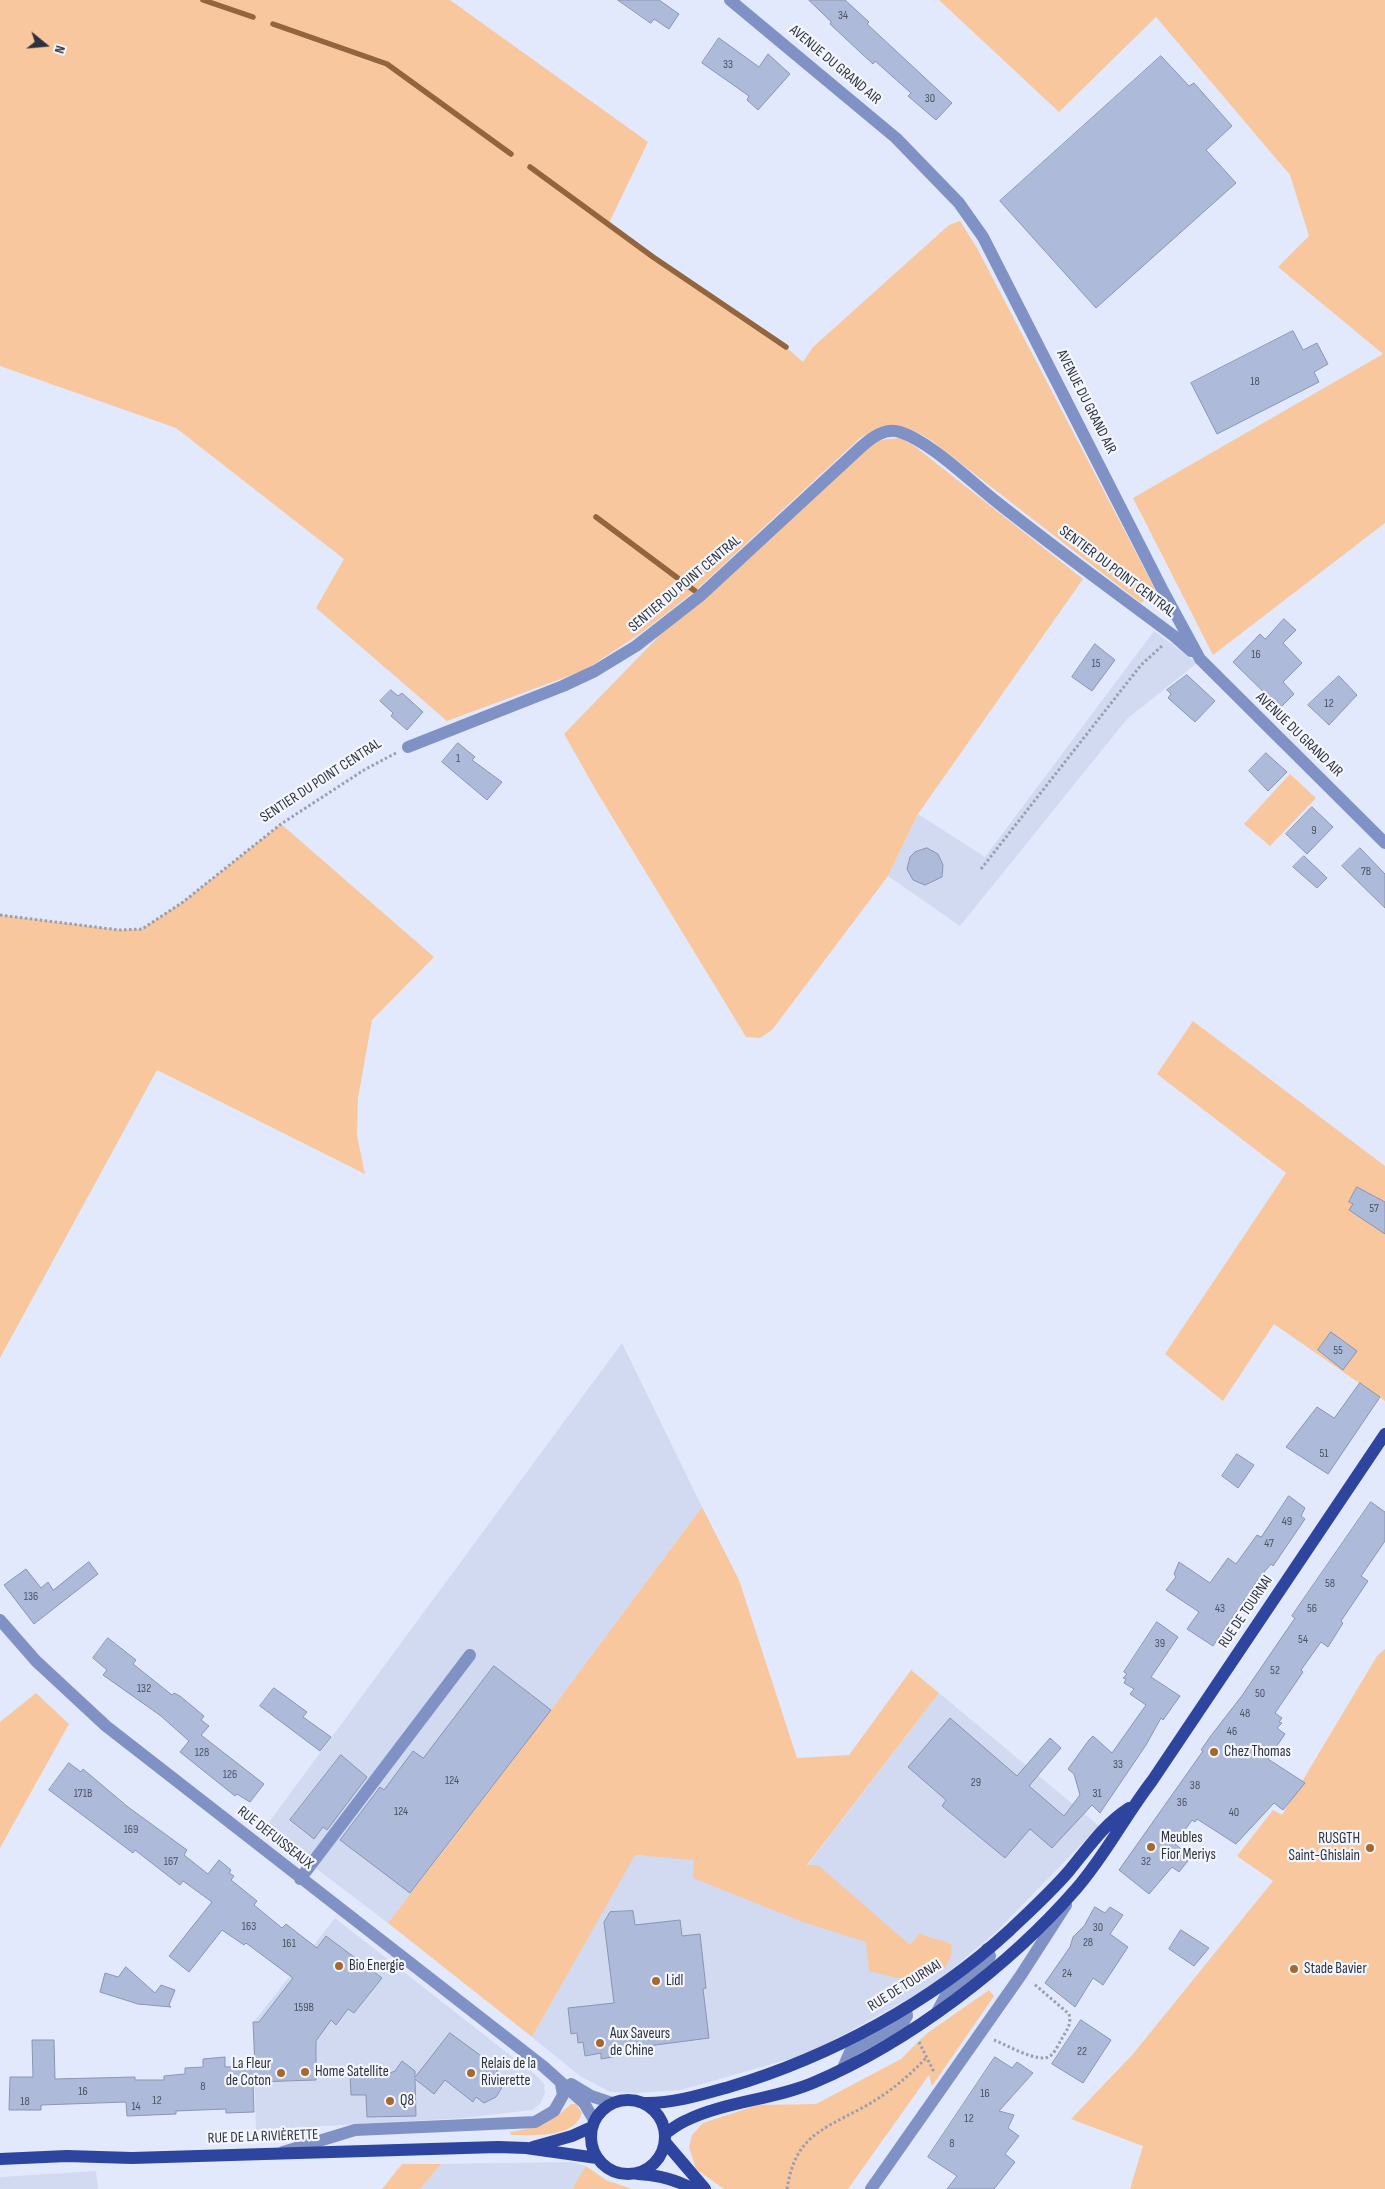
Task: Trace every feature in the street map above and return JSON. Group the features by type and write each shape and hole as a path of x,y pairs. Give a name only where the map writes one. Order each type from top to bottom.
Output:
{"main road":[{"name":"RUE DE TOURNAI","path":"665,2138 684,2121 793,2090 814,2082 910,2032 980,1979 1043,1924 1077,1888 1116,1834 1132,1807 1152,1781 1385,1434"},
{"name":"RUE DE TOURNAI","path":"643,2102 657,2103 684,2098 764,2077 805,2061 906,2008 946,1982 1010,1930 1068,1873 1108,1823 1132,1807"},
{"path":"693,2189 682,2183 656,2175 614,2172 597,2158 591,2138 593,2124 602,2110 612,2103 622,2100 643,2102 658,2115 665,2138 705,2189"},
{"name":"RUE DE LA RIVIÈRETTE","path":"526,2148 572,2136 593,2124"},
{"path":"636,2174 654,2164 661,2155 665,2138"},
{"name":"RUE DE LA RIVIÈRETTE","path":"0,2159 67,2156 132,2158 468,2148 526,2148 597,2158"}],"street":[{"name":"AVENUE DU GRAND AIR","path":"730,0 896,138 959,203 983,237 1162,589 1200,659 1385,843"},
{"name":"SENTIER DU POINT CENTRAL","path":"408,747 563,686 595,671 636,646 700,596 860,448 870,440 890,430 922,442 999,504 1174,636 1200,659"},
{"name":"RUE DEFUISSEAUX","path":"0,1620 36,1661 106,1726 300,1879 544,2067 591,2096 612,2103"},
{"path":"300,1879 470,1655"},
{"name":"RUE DE TOURNAI","path":"871,2189 1021,1975 1077,1888"},
{"path":"937,2012 947,1993 988,1960 990,1956 987,1949"},
{"path":"843,2068 850,2052 903,2023 907,2016 906,2008"},
{"name":"RUE DEFUISSEAUX","path":"544,2067 584,2103 593,2124"},
{"path":"279,2153 355,2130 535,2122 554,2111 563,2095 561,2084"}],"path":[{"path":"981,869 1141,665 1174,636"},
{"name":"SENTIER DU POINT CENTRAL","path":"0,915 119,930 142,928 183,902 280,824 364,770 408,747"},
{"path":"980,2034 1036,2058 1044,2060 1052,2055 1070,2026 1069,2014 1042,1989 1021,1975"},
{"path":"787,2189 790,2170 796,2157 812,2136 824,2127 885,2094 905,2080 926,2058 919,2042"}],"shaded area":[{"path":"0,0 450,0 648,142 609,223 786,347 803,362 813,347 949,225 960,221 977,248 1156,591 1141,603 932,441 905,427 888,426 870,432 860,438 695,591 641,633 585,670 447,721 316,608 344,559 176,428 0,366"},
{"path":"939,0 1385,0 1385,523 1213,655 1133,498 1383,354 1278,267 1309,236 1290,175 1156,17 1059,112"},
{"path":"901,438 913,445 1083,579 918,814 888,876 772,1030 760,1038 746,1037 597,792 564,734 661,634 864,451 878,440"},
{"path":"1154,631 1197,663 1127,719 960,926 888,876 918,814 985,857"},
{"path":"1290,774 1316,798 1270,846 1244,824"},
{"path":"281,824 434,957 372,1020 358,1098 357,1136 365,1174 157,1070 0,1358 0,915 119,930 142,929 183,902"},
{"path":"1193,1021 1385,1166 1385,1401 1274,1324 1223,1401 1165,1354 1286,1173 1157,1074"},
{"path":"622,1343 702,1507 551,1710 388,1923 264,1829"},
{"path":"702,1507 739,1580 797,1758 849,1755 911,1670 939,1693 807,1865 818,1865 910,1945 920,1933 951,1944 952,1952 950,1959 941,1971 919,1980 900,1979 869,1971 866,1942 803,1922 693,1878 694,1860 635,1855 532,2037 388,1923 551,1710"},
{"name":"Stade Bavier","path":"1385,1649 1385,2189 1130,2189 1143,2146 1071,2119 1133,2054 1273,1881 1237,1856 1273,1810 1282,1815 1377,1656"},
{"path":"36,1693 69,1724 0,1848 0,1722"},
{"path":"939,1693 1099,1826 998,1930 933,1985 810,2053 681,2090 637,2093 610,2092 580,2076 532,2037 634,1855 807,1866"},
{"path":"335,1918 538,2077 544,2084 545,2093 540,2104 532,2110 464,2118 256,2130 253,2023"},
{"path":"989,1990 994,1996 932,2086 929,2075 848,2189 724,2189 696,2169 689,2147 692,2135 703,2123 758,2105 816,2104 901,2059 926,2034"},
{"path":"571,2104 576,2104 582,2113 578,2121 570,2127 551,2134 511,2135 510,2132 550,2120"},
{"path":"571,2162 586,2166 591,2172 579,2189 420,2189 441,2164"},
{"path":"402,2164 441,2164 420,2189 382,2189"},
{"path":"586,2166 606,2180 632,2189 572,2189"},
{"path":"96,2171 98,2189 0,2189 0,2177"}],"building":[{"path":"618,0 659,0 679,14 669,29 654,19 651,23"},
{"path":"809,0 845,0 869,22 867,24 952,103 936,120 908,96 911,93 875,61 873,64 830,24 831,22"},
{"path":"719,38 759,67 768,54 790,74 758,110 747,100 749,96 702,63"},
{"path":"1161,56 1189,86 1194,83 1232,126 1206,150 1236,183 1096,308 1000,201"},
{"path":"1293,331 1303,350 1317,343 1328,364 1314,372 1319,382 1217,434 1191,383"},
{"path":"1284,619 1296,630 1283,643 1302,663 1283,682 1294,694 1280,708 1233,662 1260,634 1265,639"},
{"path":"1095,644 1115,660 1092,691 1072,677"},
{"path":"1187,675 1215,701 1195,722 1168,698 1171,694 1167,690"},
{"path":"1339,676 1357,695 1329,725 1308,705"},
{"path":"391,690 398,696 402,693 423,712 407,730 391,716 393,713 380,701"},
{"path":"458,743 475,757 472,760 502,782 487,800 442,762"},
{"path":"1266,753 1287,772 1268,791 1249,771"},
{"path":"1312,807 1333,827 1307,854 1286,834"},
{"path":"927,848 938,854 943,865 942,877 925,885 913,880 907,869 910,857 915,852"},
{"path":"1360,848 1385,874 1385,908 1342,866"},
{"path":"1304,856 1327,878 1317,888 1293,867"},
{"path":"1357,1187 1385,1202 1385,1234 1349,1210 1353,1204 1349,1202"},
{"path":"1331,1332 1357,1351 1343,1370 1318,1350"},
{"path":"1360,1383 1380,1397 1328,1474 1286,1447 1317,1407 1334,1418"},
{"path":"1237,1454 1254,1465 1238,1488 1222,1476"},
{"path":"1289,1496 1305,1508 1301,1516 1305,1519 1273,1566 1271,1564 1259,1578 1213,1646 1187,1629 1199,1612 1166,1590 1176,1577 1174,1574 1179,1562 1210,1583 1228,1558 1236,1564 1257,1535 1261,1537"},
{"path":"1371,1502 1385,1512 1385,1541 1361,1576 1368,1581 1341,1621 1343,1623 1328,1647 1321,1642 1301,1670 1303,1672 1275,1713 1282,1718 1279,1722 1282,1723 1277,1728 1285,1734 1268,1759 1305,1783 1283,1810 1274,1803 1236,1844 1197,1819 1195,1822 1192,1820 1175,1844 1191,1857 1179,1872 1172,1867 1149,1894 1119,1870 1203,1751 1201,1750 1210,1737 1241,1697 1295,1618 1292,1616"},
{"path":"89,1562 98,1574 34,1624 4,1585 26,1569 41,1588 48,1582 53,1590"},
{"path":"1157,1622 1178,1637 1151,1677 1180,1696 1163,1720 1161,1718 1146,1745 1100,1813 1092,1805 1052,1848 1030,1829 1005,1858 942,1806 946,1800 908,1767 950,1718 1017,1776 1050,1738 1061,1748 1029,1786 1064,1816 1080,1795 1074,1774 1068,1769 1089,1740 1093,1736 1112,1753 1146,1705 1130,1694 1134,1689 1124,1683 1126,1679 1123,1678 1127,1674 1124,1672"},
{"path":"108,1638 136,1660 133,1664 172,1695 174,1693 180,1696 204,1716 201,1720 209,1726 201,1735 264,1784 250,1802 237,1794 235,1796 180,1752 189,1741 161,1716 103,1675 107,1670 93,1658"},
{"path":"494,1666 551,1710 410,1893 340,1840 380,1787 384,1790 413,1751 423,1758"},
{"path":"274,1688 307,1712 303,1717 331,1737 320,1751 260,1706"},
{"path":"341,1755 367,1777 327,1830 323,1827 314,1839 290,1820"},
{"path":"69,1763 81,1772 83,1769 128,1807 187,1850 184,1855 208,1874 219,1860 231,1870 229,1873 234,1876 231,1880 257,1901 254,1905 282,1928 286,1924 317,1948 326,1936 382,1978 354,2013 348,2009 336,2025 331,2020 316,2041 316,2080 253,2082 254,2112 226,2113 226,2109 176,2111 176,2114 127,2116 126,2102 41,2105 41,2110 9,2110 10,2077 33,2077 32,2040 54,2040 55,2079 135,2077 135,2080 164,2080 164,2076 185,2074 185,2068 203,2067 203,2059 225,2057 225,2067 255,2066 253,2022 259,2022 293,1978 246,1943 244,1945 222,1930 189,1972 169,1956 212,1902 183,1881 180,1885 135,1850 133,1853 49,1790"},
{"path":"1095,1907 1105,1913 1110,1907 1123,1915 1110,1934 1128,1947 1103,1985 1093,1978 1075,2007 1045,1983 1070,1947 1073,1937 1084,1926"},
{"name":"Lidl","path":"633,1911 635,1925 680,1920 682,1936 700,1934 706,1988 703,1989 709,2038 633,2048 617,2052 618,2056 601,2059 601,2053 585,2056 583,2042 578,2043 577,2033 571,2034 568,2008 614,2003 604,1922 610,1912"},
{"path":"1181,1930 1209,1948 1194,1966 1169,1949"},
{"path":"126,1967 155,1993 161,1985 175,1990 169,2005 171,2007 138,2004 100,1992 105,1973 118,1977"},
{"path":"1081,2020 1111,2040 1083,2083 1052,2064"},
{"path":"450,2033 499,2069 495,2074 503,2079 501,2089 496,2097 484,2103 476,2097 473,2102 445,2080 434,2094 415,2079 416,2116 367,2117 366,2095 351,2095 350,2074 374,2073 375,2079 395,2071 402,2061 415,2071 415,2077"},
{"path":"995,2057 1012,2068 1017,2062 1033,2073 999,2111 1014,2115 1008,2128 1019,2136 1005,2154 1015,2162 994,2189 947,2189 957,2176 928,2157"}],"waterway":[{"path":"203,0 253,17"},
{"path":"273,24 387,64 511,154"},
{"path":"530,167 653,257 786,347"},
{"path":"596,517 695,591"}],"place":[{"name":"Chez Thomas","path":"1214,1752"},
{"name":"Meubles Fior Meriys","path":"1151,1847"},
{"name":"RUSGTH Saint-Ghislain","path":"1370,1848"},
{"name":"Bio Energie","path":"339,1966"},
{"name":"Stade Bavier","path":"1294,1969"},
{"name":"Lidl","path":"656,1981"},
{"name":"Aux Saveurs de Chine","path":"600,2043"},
{"name":"Home Satellite","path":"305,2072"},
{"name":"La Fleur de Coton","path":"281,2073"},
{"name":"Relais de la Rivierette","path":"471,2073"},
{"name":"Q8","path":"390,2101"}]}
